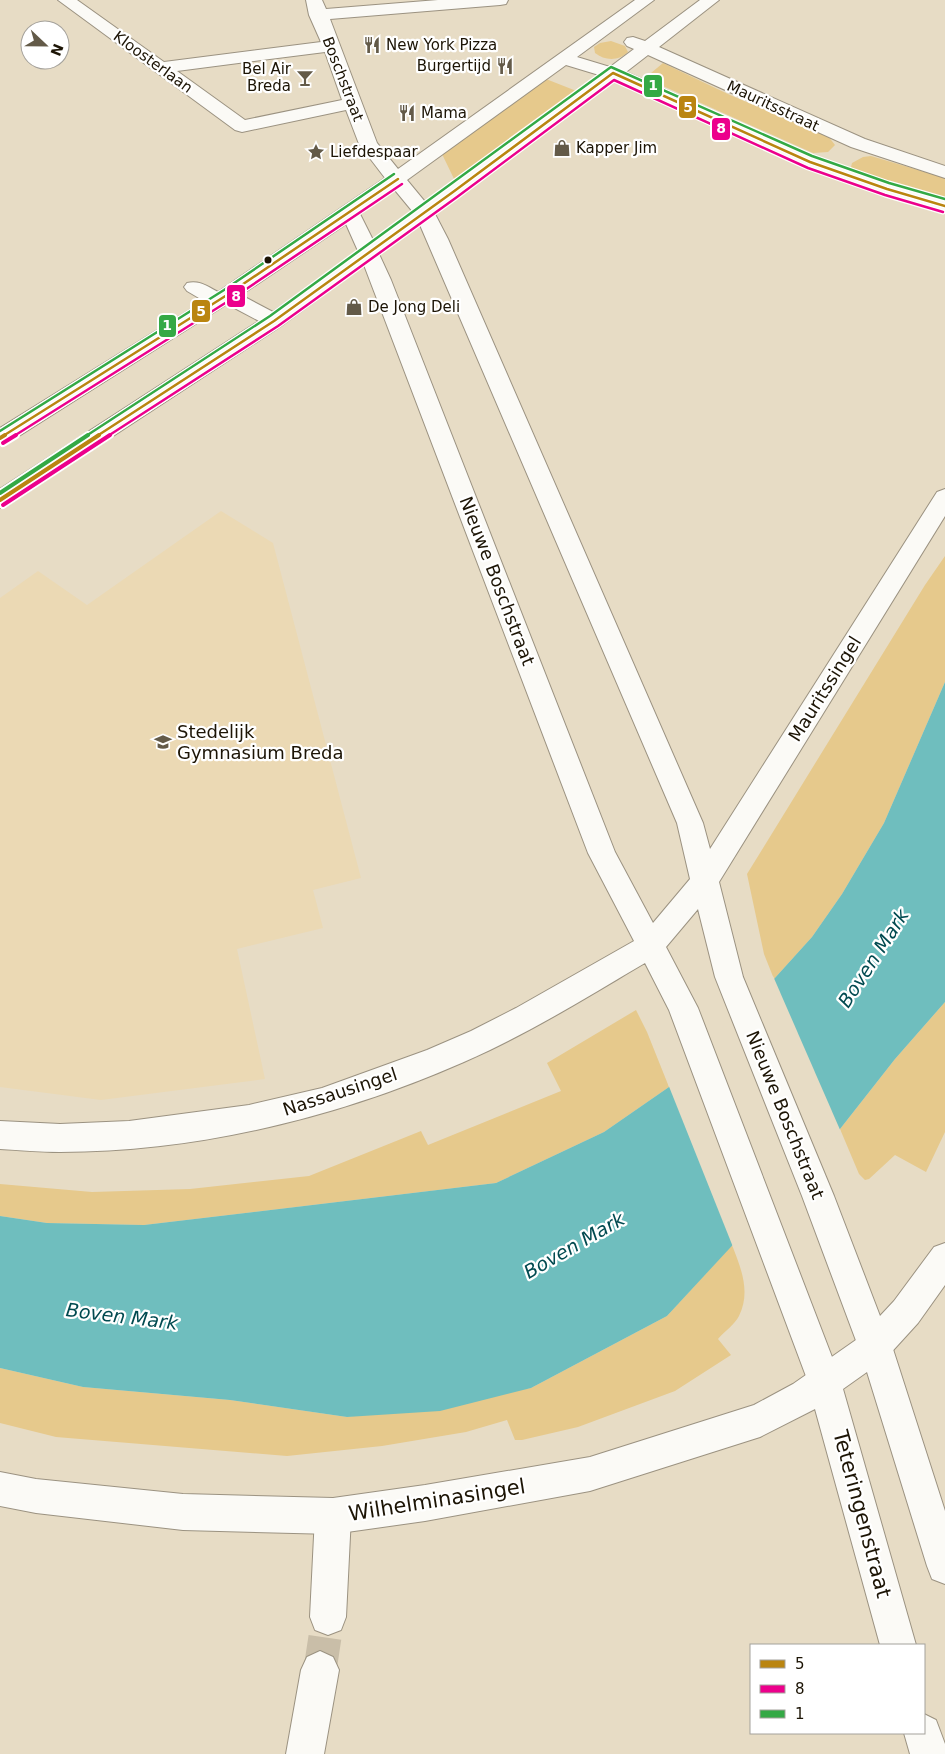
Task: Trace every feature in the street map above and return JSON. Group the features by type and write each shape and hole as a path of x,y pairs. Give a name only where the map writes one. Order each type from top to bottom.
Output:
{"street":[{"name":"Kloosterlaan","path":"66,0 241,125 352,102"},
{"path":"316,8 500,0"},
{"path":"0,438 223,298 350,212 646,0"},
{"path":"0,500 274,321 424,213 711,0"},
{"name":"Boschstraat","path":"316,8 368,144 397,179"},
{"name":"Mauritsstraat","path":"604,30 858,143 945,172"},
{"path":"160,68 330,46"},
{"path":"564,59 613,73 791,154 829,169 945,206"},
{"path":"829,169 858,143"},
{"name":"Nieuwe Boschstraat","path":"397,179 424,213 438,238 690,823 729,977 818,1196 850,1365"},
{"name":"Nieuwe Boschstraat","path":"350,212 381,280 602,853 682,1008 770,1237 850,1365"},
{"path":"194,287 274,321"},
{"name":"Mauritssingel","path":"704,882 945,497"},
{"path":"650,946 704,882"},
{"name":"Nassausingel","path":"0,1135 68,1138 129,1135 249,1119 322,1101 437,1060 481,1040 526,1017 650,946"},
{"name":"Wilhelminasingel","path":"0,1489 36,1496 183,1512 332,1516 425,1504 590,1474 760,1420 783,1409 850,1365 906,1312 941,1272"},
{"path":"850,1365 945,1566"},
{"name":"Teteringenstraat","path":"850,1365 898,1644"},
{"path":"328,1617 332,1516"},
{"path":"305,1754 320,1670"},
{"path":"922,1734 929,1754"}],"shaded area":[{"path":"611,41 625,46 628,52 612,59 607,59 595,53 594,47 600,43"},
{"path":"663,63 730,95 828,136 835,145 828,152 813,153 645,78"},
{"path":"546,79 579,92 456,183 442,154"},
{"path":"871,156 945,178 945,199 865,175 854,171 851,167 852,163 863,157"},
{"name":"Stedelijk Gymnasium Breda","path":"221,511 273,543 361,878 313,890 323,928 237,949 265,1079 101,1100 0,1087 0,598 38,571 87,605"},
{"path":"945,556 945,682 884,823 842,894 812,937 774,979 764,954 747,874 925,585"},
{"path":"945,1002 945,1132 926,1172 895,1155 869,1179 865,1180 859,1174 840,1129 895,1059"},
{"path":"636,1010 669,1087 604,1132 496,1183 144,1225 47,1223 0,1216 0,1184 92,1192 190,1189 309,1176 421,1131 428,1145 561,1091 547,1063"},
{"path":"732,1245 743,1280 743,1307 737,1319 718,1339 731,1355 675,1391 578,1427 515,1440 507,1420 466,1432 382,1446 287,1456 56,1437 0,1423 0,1368 83,1387 230,1400 347,1417 531,1388 667,1316"}],"water":[{"name":"Boven Mark","path":"945,682 945,1002 895,1059 840,1129 667,1316 531,1388 440,1411 347,1417 230,1400 83,1387 0,1368 0,1216 47,1223 144,1225 496,1183 604,1132 669,1087 812,937 842,894 884,823"}],"pier":[{"path":"773,976 841,1132 733,1247 668,1084"}],"tunnel":[{"path":"320,1670 328,1617"}],"transit line":[{"name":"1","path":"0,493 270,316 611,67 812,156 889,183 945,199"},
{"name":"5","path":"0,500 274,321 453,192 613,73 810,162 887,189 945,206"},
{"name":"8","path":"3,505 278,326 457,197 614,80 808,168 885,195 943,212"},
{"name":"1","path":"0,431 224,290 394,174"},
{"name":"5","path":"0,438 227,295 398,179"},
{"name":"8","path":"3,443 230,300 402,184"}],"place":[{"name":"New York Pizza","path":"372,45"},
{"name":"Burgertijd","path":"505,66"},
{"name":"Bel Air Breda","path":"305,78"},
{"name":"Mama","path":"407,113"},
{"name":"Kapper Jim","path":"562,148"},
{"name":"Liefdespaar","path":"316,152"},
{"name":"De Jong Deli","path":"354,307"},
{"name":"Stedelijk Gymnasium Breda","path":"163,742"}]}
